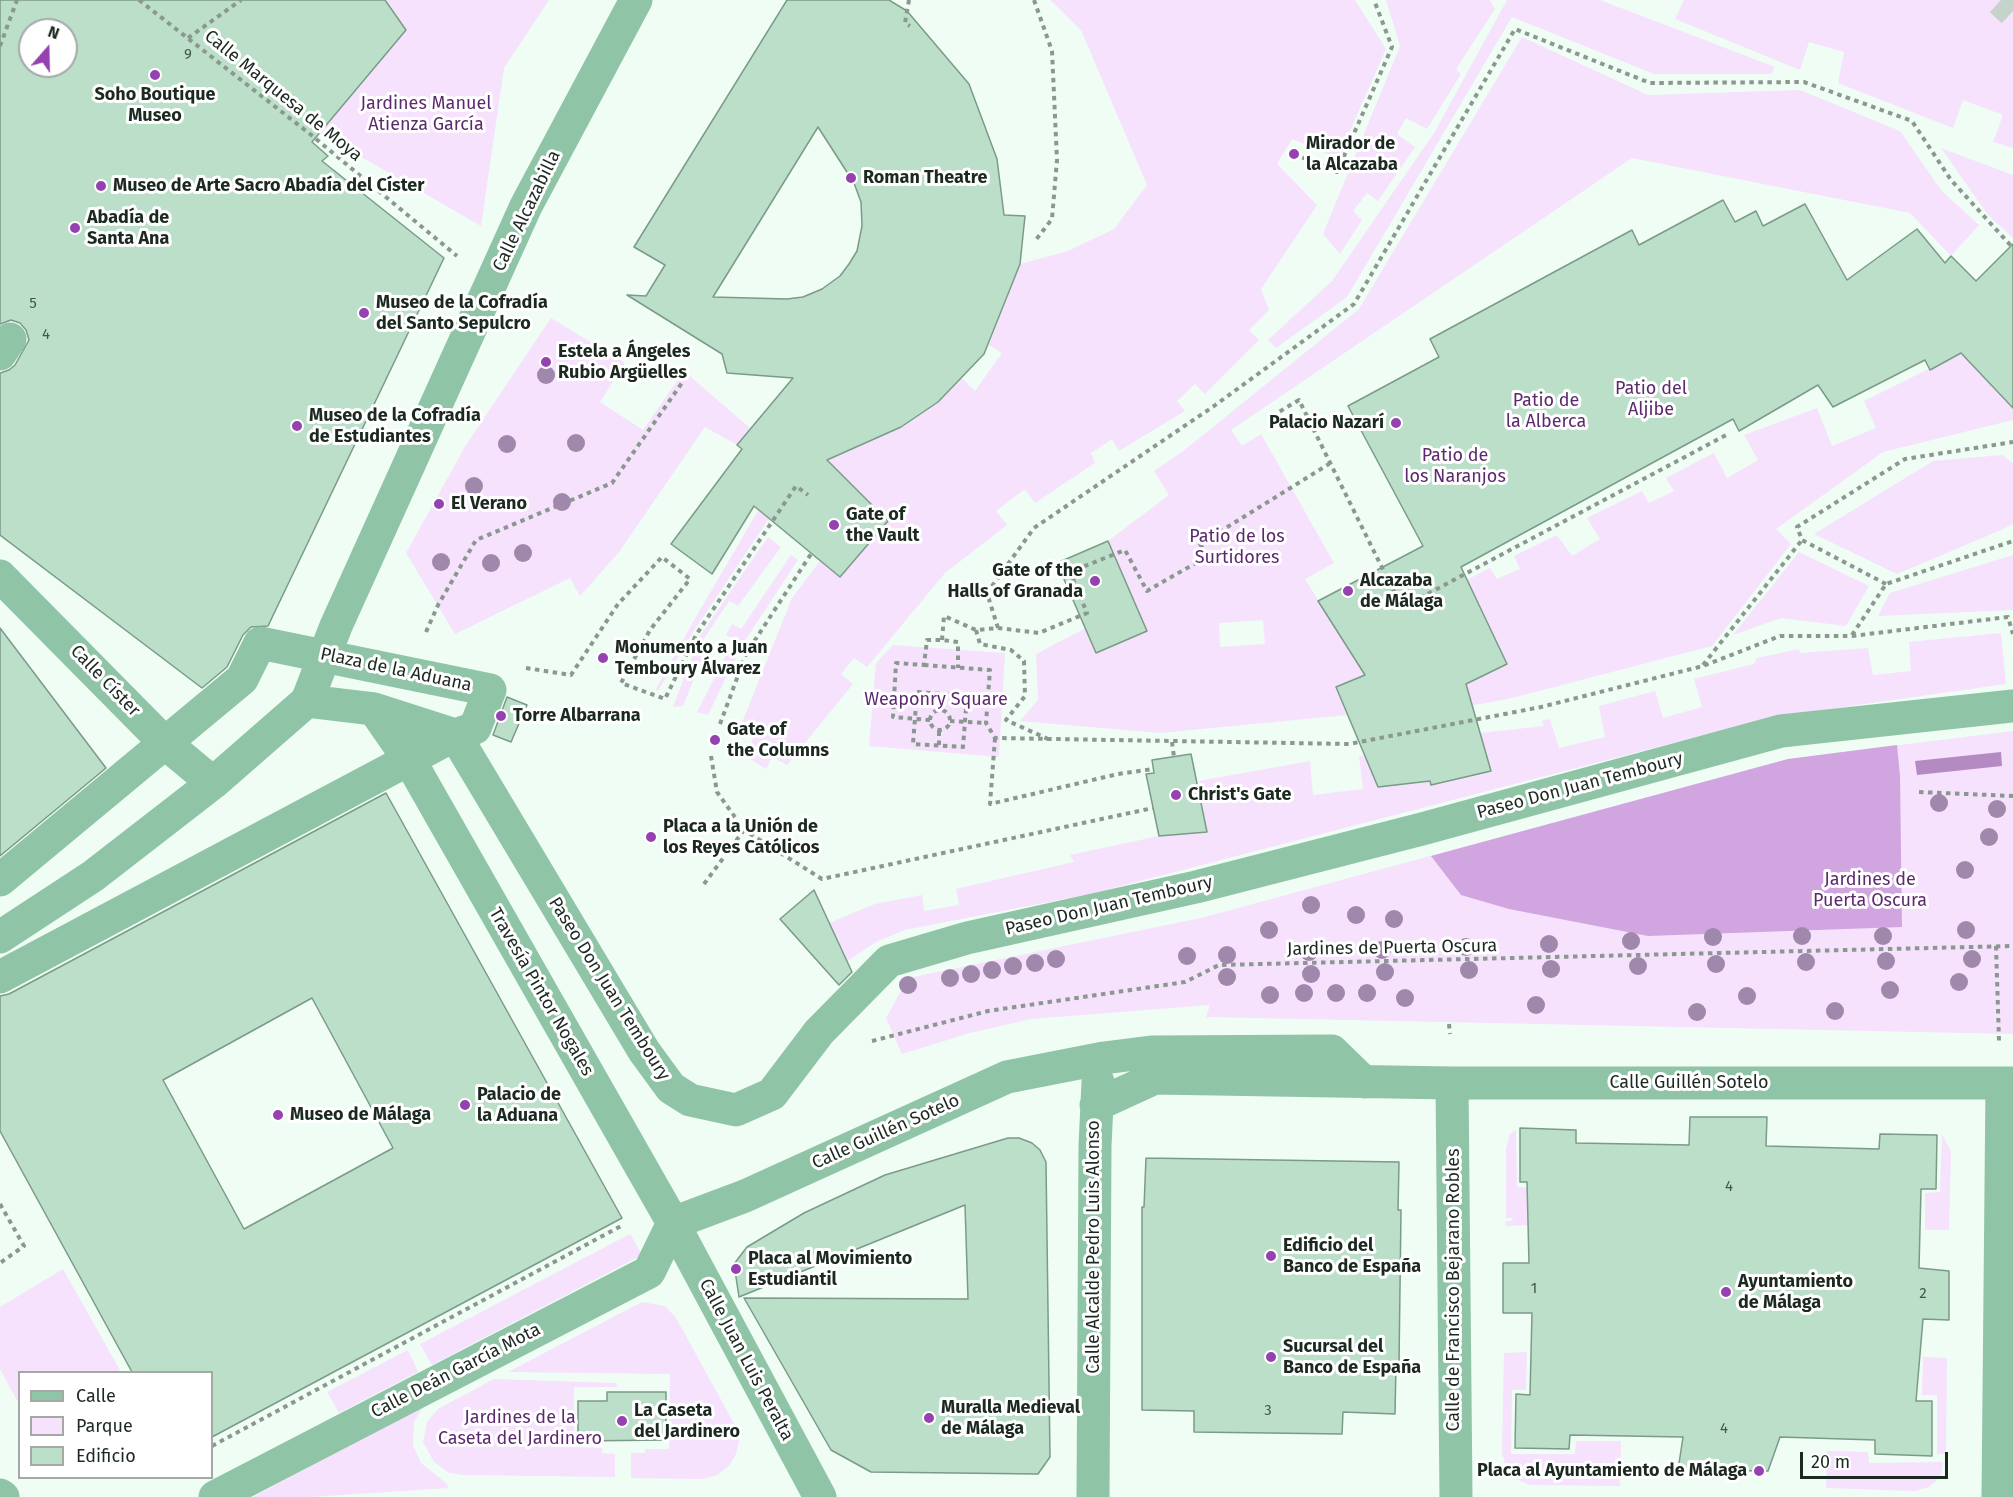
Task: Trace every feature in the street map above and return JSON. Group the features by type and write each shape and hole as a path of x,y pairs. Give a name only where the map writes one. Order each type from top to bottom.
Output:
{"street":[{"name":"Calle Alcazabilla","path":"308,700 324,656 526,206 636,0"},
{"name":"Calle Císter","path":"0,576 165,743 213,783"},
{"name":"Plaza de la Aduana","path":"0,880 242,679 260,643 490,690 475,728 454,735 410,761 0,977"},
{"path":"0,937 93,876 213,783 308,700 374,709 454,735"},
{"name":"Paseo Don Juan Temboury","path":"454,735 644,1051 670,1088 690,1100 736,1110 772,1094 819,1032 889,961 967,938 1219,881 1781,731 2013,706"},
{"name":"Travesía Pintor Nogales","path":"374,709 410,761 673,1223"},
{"name":"Calle Guillén Sotelo","path":"673,1223 745,1196 1007,1077 1104,1058 1151,1052 1332,1052 1364,1082"},
{"path":"1096,1105 1104,1058"},
{"name":"Calle Guillén Sotelo","path":"1096,1105 1155,1078 1452,1083 2007,1084"},
{"name":"Calle de Francisco Bejarano Robles","path":"1452,1083 1456,1497"},
{"path":"1998,1497 2007,1084"},
{"name":"Calle Alcalde Pedro Luis Alonso","path":"1093,1497 1096,1105"},
{"name":"Calle Deán García Mota","path":"215,1497 649,1272 673,1223"},
{"name":"Calle Juan Luis Peralta","path":"673,1223 820,1497"}],"path":[{"path":"0,46 17,0"},
{"name":"Calle Marquesa de Moya","path":"140,0 492,283"},
{"path":"188,38 241,0"},
{"path":"909,0 905,23 910,26"},
{"path":"1034,0 1052,51 1057,160 1052,219 1035,241"},
{"path":"1294,154 1337,172 1392,47 1374,0"},
{"path":"998,628 987,593 1034,528 1214,406 1354,304 1515,30 1650,83 1804,82 1912,121 1951,180 2013,248"},
{"path":"422,640 438,605 476,540 612,483 684,380"},
{"path":"1272,416 1299,400 1402,608"},
{"path":"1420,598 1728,434"},
{"path":"1886,584 1803,540 1797,527 1905,459 2013,442"},
{"path":"942,640 944,616 975,630 998,628 1039,633 1087,613 1070,572 1125,550 1147,591 1208,556 1200,544 1329,464"},
{"path":"538,668 571,675 618,604 662,556 690,579 650,630 621,683 665,699 696,635 796,486 808,495"},
{"path":"1703,666 1803,540"},
{"path":"1852,636 1886,584 2013,541"},
{"path":"720,724 746,654 811,554"},
{"path":"995,738 1349,744 1541,706 1703,666 1780,636 1852,636 2008,617 2013,634"},
{"path":"975,630 980,644 1011,650 1024,661 1025,696 1006,720 1051,740"},
{"path":"924,665 927,640 942,640 958,642 958,668"},
{"path":"930,720 893,717 896,663 990,670 986,723 995,738 990,804 1118,774 1153,769"},
{"path":"917,692 942,694 967,696 963,747 914,744 917,692"},
{"path":"941,710 942,694"},
{"path":"941,710 946,712 950,721 945,728 939,730 934,728 930,720 932,714 941,710"},
{"path":"950,721 986,723"},
{"path":"939,730 939,745"},
{"path":"1172,742 1174,757"},
{"path":"711,756 717,792 744,830 822,879 1153,808"},
{"path":"1919,792 2013,796"},
{"path":"704,884 744,830"},
{"path":"1996,946 1999,1034"},
{"name":"Jardines de Puerta Oscura","path":"819,1032 863,1044 988,1011 1185,982 1219,965 2013,946"},
{"path":"1449,1024 1450,1034"},
{"path":"0,1204 24,1246 0,1263"},
{"path":"213,1445 625,1224 673,1223"}],"green space":[{"name":"Jardines Manuel Atienza García","path":"385,0 549,0 504,68 481,226 313,129 358,88 406,30"},
{"path":"1050,0 1355,0 1386,49 1338,158 1292,139 1277,164 1317,205 1261,289 1269,310 1249,330 1259,340 1205,394 1195,384 1177,401 1185,411 1119,451 1112,439 1091,453 1095,463 1035,503 1025,489 996,511 1007,525 945,573 867,667 854,658 841,674 853,684 787,765 772,757 766,769 747,757 754,735 739,730 792,598 820,561 840,577 888,521 833,467 815,463 901,427 938,402 962,378 975,391 1002,353 989,345 1020,264 1068,251 1114,229 1147,185 1081,30"},
{"path":"1386,0 1490,0 1495,9 1456,69 1461,74 1427,129 1406,118 1397,134 1415,147 1378,201 1367,193 1353,211 1362,220 1340,254 1323,234 1400,46"},
{"path":"1507,0 1600,0 1775,67 1771,74 1654,74 1512,17 1347,297 1276,348 1268,340 1332,281 1434,133"},
{"path":"1684,0 2013,0 2013,148 1993,142 2003,115 1963,100 1953,128 1838,83 1844,52 1809,42 1800,70 1675,19"},
{"name":"Patio de los Surtidores","path":"1522,37 1648,95 1800,90 1900,131 1941,190 1979,225 1951,256 1910,213 1632,158 1231,430 1242,446 1261,434 1334,563 1305,579 1365,675 1336,687 1347,715 1160,733 1020,721 1038,700 1036,654 1086,628 1096,653 1147,631 1108,541 1169,495 1154,471 1182,452 1359,309","holes":["1263,620 1265,644 1220,647 1219,623"]},
{"path":"1941,148 2013,175 2013,238 1988,215"},
{"path":"551,318 625,363 600,402 643,430 684,371 750,428 737,445 705,427 619,552 580,596 570,578 455,634 406,553 466,445"},
{"path":"1961,353 2013,408 2013,420 1883,452 1776,529 1791,544 1712,646 1512,698 1353,728 1394,710 1437,698 1507,664 1480,608 1451,588 1490,568 1497,579 1520,569 1514,556 1557,535 1572,556 1600,539 1587,518 1642,491 1649,503 1674,491 1666,478 1714,453 1727,478 1758,460 1744,435 1817,408 1832,446 1876,428 1864,401"},
{"path":"2002,455 2013,463 2013,524 1897,574 1814,534 1933,461"},
{"path":"759,509 770,517 693,632 658,691 656,689 689,629"},
{"path":"768,537 781,547 738,606 729,601 703,640 708,644 683,706 673,707 700,636"},
{"path":"1799,552 1869,586 1846,626 1781,618 1733,635"},
{"path":"791,555 798,560 742,645 708,715 697,712 734,640 726,635 732,624 741,629"},
{"path":"2013,555 2013,610 1878,616 1890,593"},
{"path":"2001,633 2006,684 1773,717 1090,894 905,930 876,942 846,962 824,960 806,948 833,932 829,923 875,904 922,895 924,911 959,905 956,889 1074,862 1070,855 1159,836 1207,832 1199,781 1310,761 1313,795 1363,789 1359,756 1422,744 1431,785 1491,771 1480,733 1544,726 1542,721 1550,719 1559,748 1605,737 1599,706 1655,691 1663,718 1702,707 1694,679 1754,664 1757,658 1799,649 1800,653 1868,648 1873,675 1911,671 1909,642"},
{"name":"Weaponry Square","path":"893,645 1005,653 999,757 869,746 876,663"},
{"name":"Jardines de Puerta Oscura","path":"2013,731 2013,1034 1206,1017 1210,1005 1031,1019 970,1033 902,1054 886,1018 908,978 1201,918 1788,759"},
{"path":"1897,745 1900,776 1902,927 1648,936 1509,909 1461,895 1431,856 1788,759"},
{"path":"1516,1130 1517,1187 1530,1188 1530,1225 1505,1226 1506,1221 1513,1221 1512,1218 1506,1218 1506,1149 1510,1134"},
{"path":"1942,1134 1951,1152 1949,1230 1925,1230 1925,1193 1940,1192"},
{"path":"630,1234 642,1255 432,1365 420,1344"},
{"path":"63,1269 120,1371 18,1371 18,1402 0,1369 0,1307"},
{"name":"Jardines de la Caseta del Jardinero","path":"642,1302 665,1306 676,1318 736,1427 739,1441 736,1454 729,1466 717,1475 703,1479 631,1478 631,1453 645,1453 645,1449 669,1449 670,1374 508,1372"},
{"path":"408,1350 418,1372 339,1413 327,1392"},
{"path":"1527,1352 1526,1390 1512,1390 1511,1454 1575,1454 1576,1441 1621,1441 1620,1486 1530,1485 1516,1479 1506,1469 1502,1452 1504,1353"},
{"path":"1923,1357 1947,1358 1946,1454 1937,1454 1937,1395 1922,1395"},
{"name":"Jardines de la Caseta del Jardinero","path":"494,1379 616,1383 617,1387 574,1387 574,1447 602,1448 602,1453 615,1454 615,1477 464,1475 449,1473 434,1462 423,1442 427,1422 438,1409"},
{"path":"425,1404 414,1422 413,1445 421,1463 449,1488 311,1497 253,1497"},
{"path":"1827,1451 1868,1452 1869,1463 1943,1462 1941,1474 1936,1481 1929,1487 1915,1491 1826,1488"}],"shaded area":[{"path":"2001,752 2002,766 1917,775 1915,761"}],"building":[{"path":"0,0 385,0 406,30 312,142 328,156 322,161 444,258 268,626 251,627 243,635 227,667 202,688 0,535 0,373 15,365 29,340 26,330 20,323 11,320 0,324"},
{"path":"787,0 889,0 907,11 969,84 997,159 1004,215 1025,216 1020,264 984,354 938,402 901,427 827,460 888,521 840,577 754,506 712,574 671,544 742,449 737,445 793,378 727,373 722,354 627,295 646,296 665,265 634,247","holes":["818,127 854,183 861,202 862,226 857,251 840,276 822,289 803,297 787,299 713,297"]},
{"path":"1723,200 1735,222 1756,211 1763,226 1805,204 1847,280 1917,229 1945,263 1951,256 1976,281 2013,244 2013,408 1961,353 1930,370 1925,360 1833,407 1818,385 1739,431 1733,419 1461,567 1507,664 1466,684 1491,771 1431,785 1430,781 1378,787 1336,687 1365,675 1318,601 1423,546 1348,406 1439,357 1430,339 1632,230 1639,245"},
{"name":"Gate of the Halls of Granada","path":"1108,541 1147,631 1096,653 1057,563"},
{"path":"0,628 106,768 0,856"},
{"path":"507,697 527,705 511,742 493,735"},
{"name":"Christ's Gate","path":"1191,754 1207,832 1159,836 1146,774 1154,773 1152,760"},
{"name":"Palacio de la Aduana","path":"386,793 622,1218 213,1436 213,1371 131,1371 0,1131 0,996 9,994","holes":["312,998 393,1148 244,1229 163,1080"]},
{"path":"814,890 852,972 839,985 780,919"},
{"name":"Ayuntamiento de Málaga","path":"1690,1117 1767,1117 1766,1146 1879,1149 1880,1134 1937,1135 1936,1189 1921,1189 1919,1268 1949,1271 1949,1320 1923,1319 1916,1401 1932,1401 1932,1456 1875,1454 1875,1440 1780,1437 1768,1471 1678,1470 1683,1437 1570,1435 1569,1449 1515,1448 1516,1394 1530,1395 1532,1313 1503,1313 1503,1263 1529,1263 1527,1182 1520,1182 1520,1128 1576,1130 1576,1143 1689,1145"},
{"path":"1008,1138 1019,1138 1032,1143 1040,1150 1046,1162 1050,1457 1038,1474 871,1472 831,1450 744,1298 968,1299 965,1205 739,1297 734,1264 747,1247 804,1213 885,1175"},
{"name":"Edificio del Banco de España","path":"1146,1158 1399,1162 1398,1210 1401,1210 1399,1364 1396,1364 1395,1414 1343,1412 1342,1434 1194,1432 1194,1411 1142,1410 1142,1207 1144,1207"},
{"name":"La Caseta del Jardinero","path":"607,1392 666,1392 666,1440 578,1441 578,1401 607,1401"}],"tunnel":[{"path":"2001,0 2013,11"}],"place":[{"name":"Soho Boutique Museo","path":"155,75"},
{"name":"Mirador de la Alcazaba","path":"1294,154"},
{"name":"Roman Theatre","path":"851,178"},
{"name":"Museo de Arte Sacro Abadía del Císter","path":"101,186"},
{"name":"Abadía de Santa Ana","path":"75,228"},
{"name":"Museo de la Cofradía del Santo Sepulcro","path":"364,313"},
{"name":"Estela a Ángeles Rubio Argüelles","path":"546,362"},
{"name":"Palacio Nazarí","path":"1396,423"},
{"name":"Museo de la Cofradía de Estudiantes","path":"297,426"},
{"name":"El Verano","path":"439,504"},
{"name":"Gate of the Vault","path":"834,525"},
{"name":"Gate of the Halls of Granada","path":"1095,581"},
{"name":"Alcazaba de Málaga","path":"1348,591"},
{"name":"Monumento a Juan Temboury Álvarez","path":"603,658"},
{"name":"Torre Albarrana","path":"501,716"},
{"name":"Gate of the Columns","path":"715,740"},
{"name":"Christ's Gate","path":"1176,795"},
{"name":"Placa a la Unión de los Reyes Católicos","path":"651,837"},
{"name":"Palacio de la Aduana","path":"465,1105"},
{"name":"Museo de Málaga","path":"278,1115"},
{"name":"Edificio del Banco de España","path":"1271,1256"},
{"name":"Placa al Movimiento Estudiantil","path":"736,1269"},
{"name":"Ayuntamiento de Málaga","path":"1726,1292"},
{"name":"Sucursal del Banco de España","path":"1271,1357"},
{"name":"Muralla Medieval de Málaga","path":"929,1418"},
{"name":"La Caseta del Jardinero","path":"622,1421"},
{"name":"Placa al Ayuntamiento de Málaga","path":"1759,1471"}],"park label":[{"name":"Patio del Aljibe","path":"1651,399"},
{"name":"Patio de la Alberca","path":"1546,411"},
{"name":"Patio de los Naranjos","path":"1455,466"}]}
